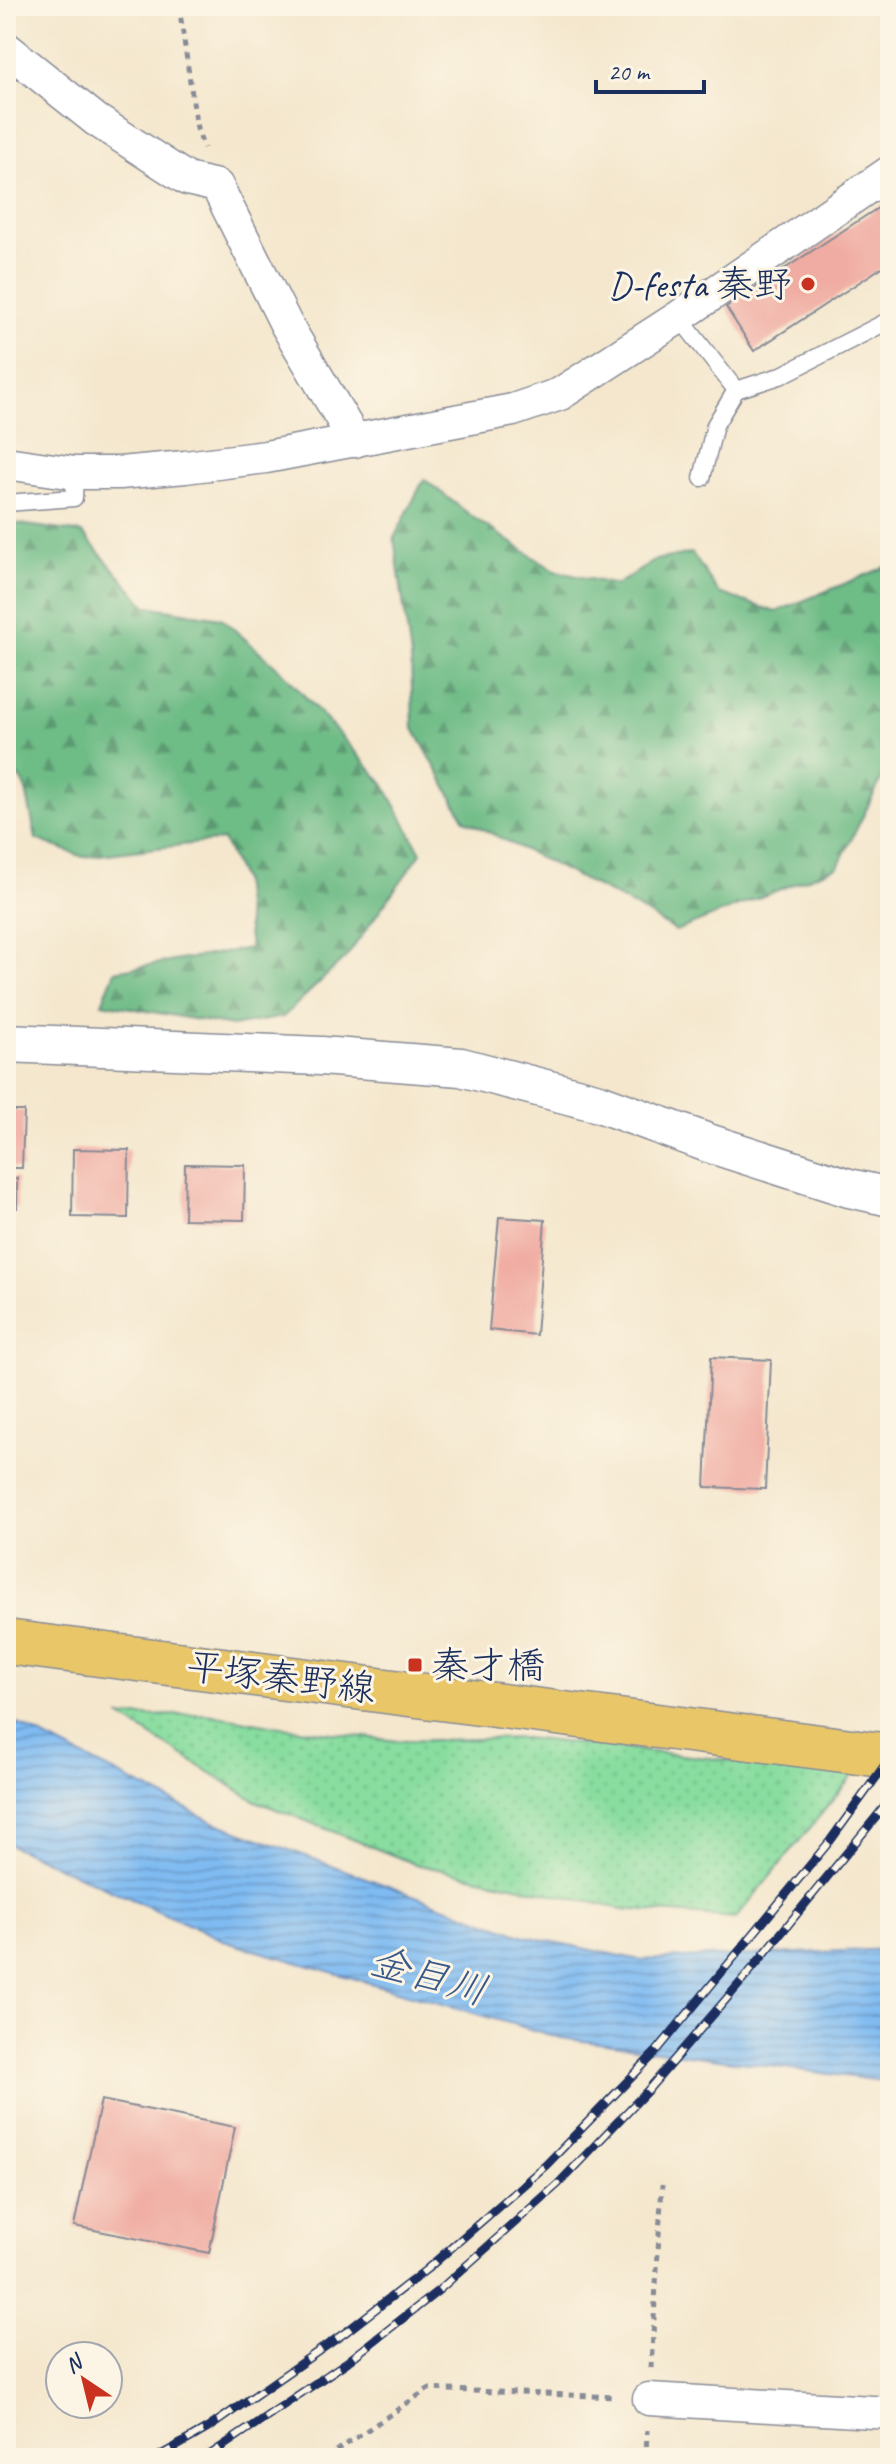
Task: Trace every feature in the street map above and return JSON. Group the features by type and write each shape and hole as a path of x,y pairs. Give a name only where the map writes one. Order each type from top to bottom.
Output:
{"main road":[{"name":"平塚秦野線","path":"10,1642 890,1756"}],"street":[{"path":"8,51 96,120 187,179 217,186 286,324 355,441"},
{"path":"6,463 75,473 120,473 185,467 266,457 513,410 560,394 679,317 890,172"},
{"path":"6,1043 321,1056 461,1067 599,1103 708,1143 849,1188 890,1197"},
{"path":"649,2399 890,2413"}],"lane":[{"path":"679,317 736,390"},
{"path":"702,478 715,425 736,390 780,376 890,320"},
{"path":"6,503 74,498 75,473"}],"path":[{"path":"179,6 197,129 217,186"},
{"path":"326,2458 428,2389 649,2399 662,2185"}],"green space":[{"path":"424,479 474,518 555,571 616,585 656,560 692,553 719,593 776,612 890,565 890,766 838,866 676,931 627,902 465,820 413,727 411,657 394,538"},
{"path":"13,523 82,533 146,606 221,618 284,673 384,784 421,853 347,956 283,1017 232,1026 102,1003 115,971 250,948 242,880 223,840 83,857 36,839 25,785 6,762 6,529"},
{"path":"206,1714 397,1741 525,1738 854,1774 736,1918 622,1909 415,1864 256,1801 121,1717"}],"water":[{"name":"金目川","path":"6,1718 213,1822 525,1936 640,1960 890,1949 890,2082 561,2038 230,1943 6,1843"}],"building":[{"name":"D-festa 秦野","path":"890,200 890,262 754,351 726,307"},
{"path":"6,1111 24,1111 22,1168 6,1168"},
{"path":"73,1149 129,1150 128,1218 72,1217"},
{"path":"185,1164 245,1165 244,1220 184,1219"},
{"path":"6,1178 17,1178 17,1208 6,1208"},
{"path":"499,1217 545,1220 536,1335 489,1330"},
{"path":"711,1357 771,1360 765,1489 705,1487"},
{"path":"101,2100 235,2127 209,2253 74,2226"}],"railway":[{"path":"156,2458 208,2428 346,2332 427,2269 546,2165 655,2053 830,1841 890,1758"},
{"path":"205,2458 347,2362 439,2290 558,2184 648,2090 890,1800"}],"place":[{"name":"D-festa 秦野","path":"808,284"},
{"name":"秦才橋","path":"415,1665"}]}
